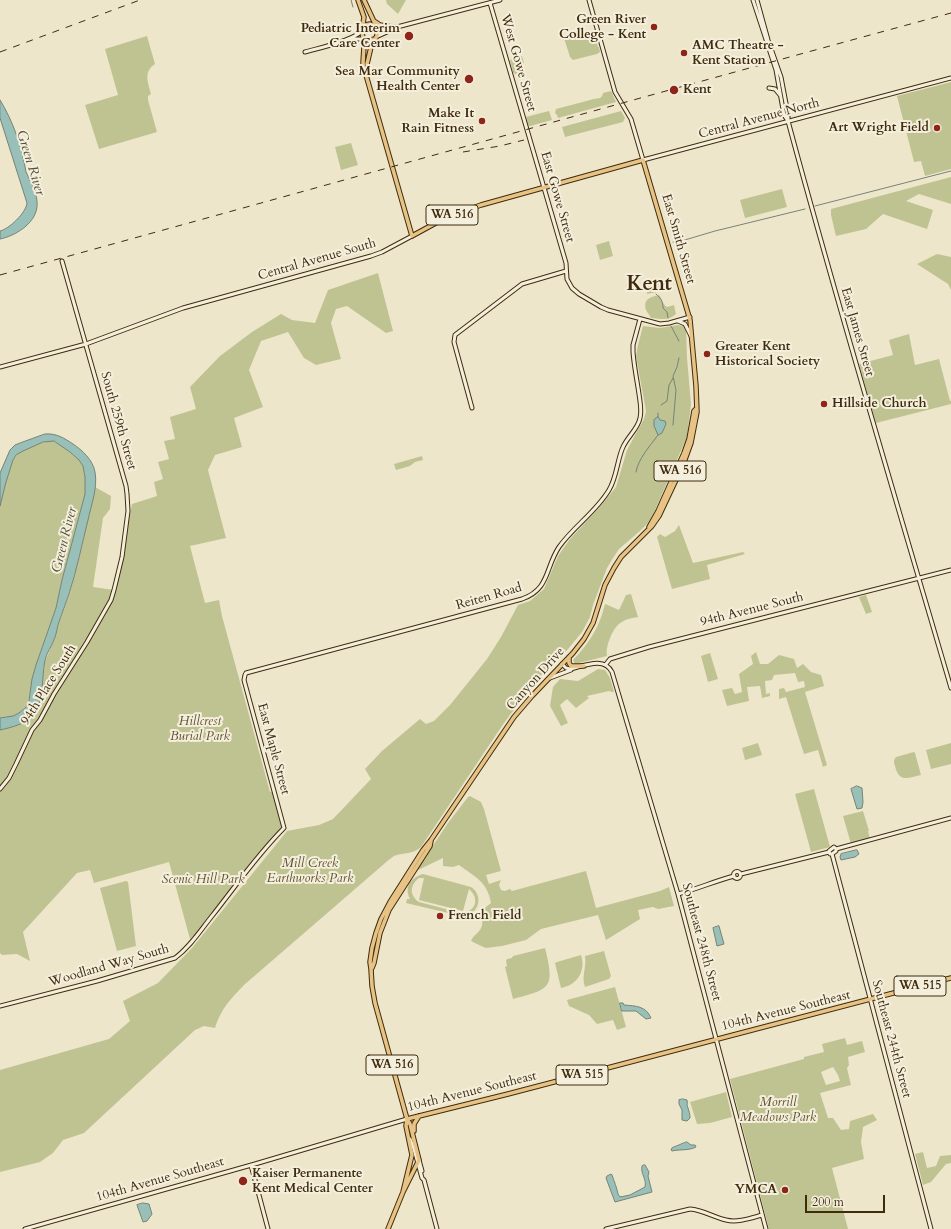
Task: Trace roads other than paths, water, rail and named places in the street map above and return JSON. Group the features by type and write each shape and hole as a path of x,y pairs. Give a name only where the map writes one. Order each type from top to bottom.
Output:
{"main road":[{"path":"358,0 366,15 365,25 362,30"},
{"path":"358,0 364,17 362,30 363,39 374,39 378,33 364,0"},
{"path":"372,19 380,25 392,27"},
{"path":"365,25 370,24 376,26"},
{"name":"WA 516","path":"363,39 363,68 412,236"},
{"name":"WA 516","path":"366,75 368,47 374,39"},
{"name":"Central Avenue North","path":"573,179 643,160"},
{"name":"East Smith Street","path":"643,160 690,317 696,386"},
{"name":"Central Avenue South","path":"412,236 445,218 465,210 494,200 573,179"},
{"name":"Canyon Drive","path":"407,1119 375,1003 372,986 370,962 372,948 381,920 423,850 514,717 548,678 581,644 590,629 605,585 614,568 621,557 648,528 658,511 684,453 689,439 694,411 696,408 696,386"},
{"path":"569,657 569,664 571,666 584,666"},
{"name":"104th Avenue Southeast","path":"407,1119 951,978"},
{"path":"414,1136 414,1124 419,1116"},
{"name":"WA 516","path":"402,1192 419,1161 414,1136 407,1119"},
{"name":"WA 516","path":"388,1229 402,1192 412,1155 406,1126 407,1119"},
{"path":"406,1184 409,1172 408,1170"}],"street":[{"path":"374,39 397,27 500,0"},
{"name":"East Smith Street","path":"589,0 615,92 631,119 643,160"},
{"name":"East James Street","path":"755,0 758,5 772,53 783,83 788,121 815,225 951,688"},
{"name":"East James Street","path":"755,0 776,70 784,115 788,121"},
{"name":"West Gowe Street","path":"490,3 526,129"},
{"path":"376,26 382,29 397,27"},
{"path":"305,52 350,39 359,34 362,30"},
{"path":"350,39 363,39"},
{"name":"Central Avenue North","path":"643,160 951,78"},
{"path":"769,88 775,89 780,96"},
{"name":"East Gowe Street","path":"526,129 566,263 567,278 572,288 584,297 608,310 660,324 690,317"},
{"name":"Central Avenue South","path":"0,367 86,344 183,308 376,254 412,236"},
{"name":"South 259th Street","path":"62,261 127,494 128,511 122,557 114,590"},
{"path":"472,408 454,338 456,334 522,284 566,271"},
{"name":"Reiten Road","path":"245,675 248,672 522,599 537,592 558,548 599,504 610,488 624,446 640,421 641,409 633,352 633,345 640,319"},
{"path":"677,321 685,324 692,339"},
{"name":"94th Avenue South","path":"562,664 568,669 598,663 606,664 610,659 645,648 951,570"},
{"name":"94th Place South","path":"0,789 12,771 32,730 40,720 54,694 87,642 111,600 114,590"},
{"name":"Southeast 248th Street","path":"606,664 612,672 678,894 766,1229"},
{"path":"548,678 579,667"},
{"name":"East Maple Street","path":"245,675 244,680 284,828"},
{"path":"678,894 700,888 711,882 734,876 736,872 741,874 830,853 829,850 833,848 836,849 951,818"},
{"name":"Woodland Way South","path":"0,1006 97,981 175,958 182,953 261,854 284,828"},
{"name":"Southeast 244th Street","path":"830,853 931,1229"},
{"name":"104th Avenue Southeast","path":"25,1229 407,1119"},
{"name":"WA 516","path":"409,1137 419,1161"},
{"path":"419,1161 421,1176"},
{"path":"419,1161 437,1229"},
{"path":"251,1165 268,1229"},
{"path":"411,1175 417,1173 424,1180"},
{"path":"606,1229 686,1209 703,1211 731,1221 739,1221 762,1215"}],"water":[{"path":"0,100 16,134 26,172 34,190 37,207 28,224 18,232 0,239 0,231 4,230 16,220 24,211 27,203 0,118"},
{"path":"658,417 660,420 665,421 666,424 662,433 658,435 654,426 654,420"},
{"path":"45,434 53,434 63,438 83,452 92,463 95,472 96,484 72,585 58,624 56,635 45,661 41,699 35,713 28,720 0,730 0,718 13,716 19,713 26,707 29,701 32,679 56,608 85,494 85,477 83,466 79,460 54,441 43,442 16,455 6,482 0,506 0,473 10,450 15,445"},
{"path":"857,786 862,788 863,802 862,808 857,809 851,789"},
{"path":"857,850 859,854 855,857 841,860 841,854"},
{"path":"719,926 724,944 717,946 713,928"},
{"path":"620,1003 643,1009 651,1018 646,1019 636,1011 622,1011"},
{"path":"679,1100 687,1100 687,1106 690,1114 690,1118 687,1121 682,1120 682,1110 679,1104"},
{"path":"687,1142 691,1145 695,1145 696,1147 671,1150 672,1148"},
{"path":"645,1165 649,1172 648,1176 652,1192 615,1202 606,1178 607,1176 612,1175 620,1197 630,1195 645,1187 642,1166"},
{"path":"143,1203 149,1204 152,1214 147,1221 143,1222 137,1205"}],"waterway":[{"path":"351,0 353,7"},
{"path":"815,206 951,171"},
{"path":"673,242 678,242 715,231 805,209"},
{"path":"656,294 661,300 663,308 667,312 668,318"},
{"path":"671,326 679,341"},
{"path":"673,425 676,390 673,376 679,358"},
{"path":"661,405 667,401 669,385 673,378"},
{"path":"636,472 642,457 658,435"}],"railway":[{"path":"0,52 140,0"},
{"path":"0,275 951,13"},
{"path":"463,152 500,146 524,140"}],"place":[{"name":"Green River College - Kent","path":"654,27"},
{"name":"Pediatric Interim Care Center","path":"409,36"},
{"name":"AMC Theatre - Kent Station","path":"684,53"},
{"name":"Sea Mar Community Health Center","path":"469,79"},
{"name":"Kent","path":"674,90"},
{"name":"Make It Rain Fitness","path":"482,121"},
{"name":"Art Wright Field","path":"937,128"},
{"name":"Greater Kent Historical Society","path":"707,354"},
{"name":"Hillside Church","path":"824,404"},
{"name":"French Field","path":"440,916"},
{"name":"Kaiser Permanente Kent Medical Center","path":"243,1181"},
{"name":"YMCA","path":"785,1190"}],"district":[{"name":"Kent","path":"649,285"}],"water label":[{"name":"Green River","path":"30,163"},
{"name":"Green River","path":"65,540"}],"park label":[{"name":"Hillcrest Burial Park","path":"200,730"},
{"name":"Mill Creek Earthworks Park","path":"310,872"},
{"name":"Scenic Hill Park","path":"203,880"},
{"name":"Morrill Meadows Park","path":"778,1110"}]}
